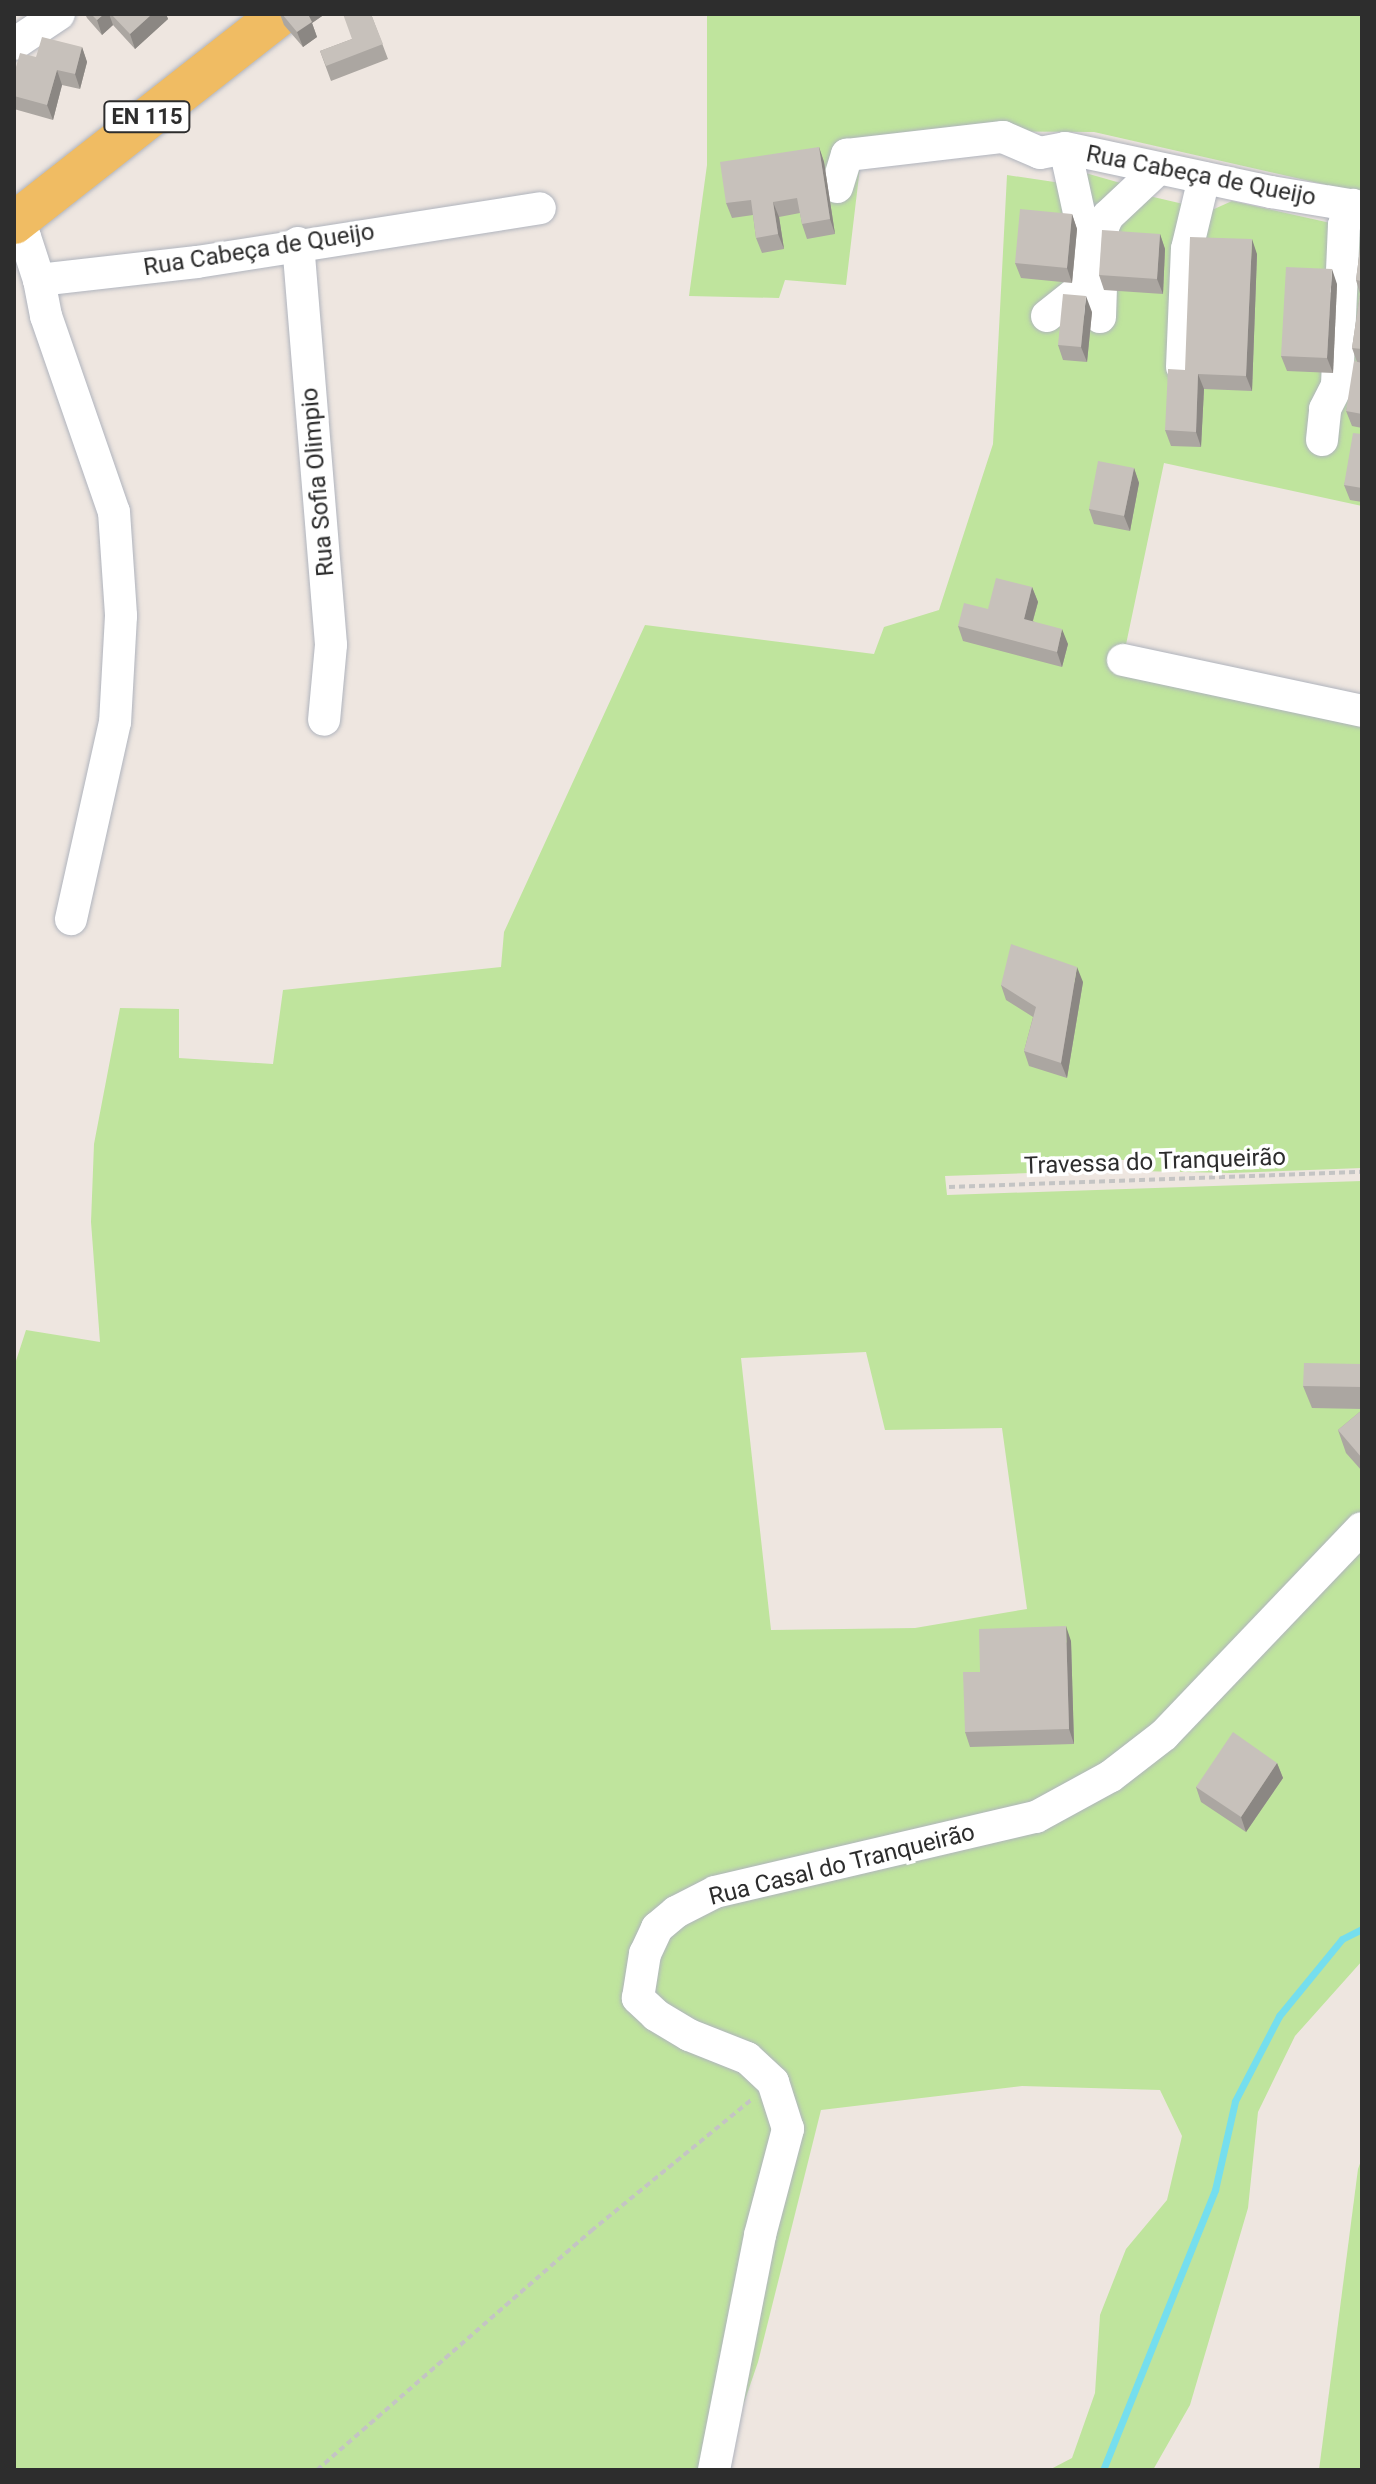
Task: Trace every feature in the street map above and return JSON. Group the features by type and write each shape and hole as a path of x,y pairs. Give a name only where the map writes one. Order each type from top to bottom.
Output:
{"main road":[{"name":"EN 115","path":"14,223 281,14"}],"street":[{"path":"14,44 59,14"},
{"name":"Rua Cabeça de Queijo","path":"837,187 847,155 1003,137 1052,151 1357,206"},
{"path":"1047,316 1081,289 1085,240 1052,151"},
{"path":"1100,317 1103,227 1108,216 1158,169"},
{"path":"1182,367 1187,249 1204,178"},
{"path":"1322,440 1325,409 1337,385 1344,225 1357,206"},
{"name":"Rua Cabeça de Queijo","path":"39,280 197,262 298,243 540,208"},
{"path":"14,223 25,237 39,280 46,316 114,512 121,616 115,722 71,919"},
{"name":"Rua Sofia Olimpio","path":"298,243 331,645 324,720"},
{"path":"1123,660 1362,711"},
{"name":"Rua Casal do Tranqueirão","path":"773,2082 747,2058 689,2035 656,2015 638,1998 645,1954 657,1928 676,1912 715,1892 1036,1817 1111,1776 1164,1735 1362,1528"},
{"path":"714,2470 760,2235 788,2129 773,2082"}],"path":[{"name":"Travessa do Tranqueirão","path":"949,1187 1362,1172"},
{"path":"317,2470 591,2231 773,2082"}],"green space":[{"path":"707,14 1362,14 1362,193 1094,132 965,131 860,167 846,285 785,280 779,298 689,296 707,165"},
{"path":"1082,172 1138,188 1145,195 1196,207 1212,210 1232,201 1362,230 1362,506 1164,463 1124,654 1362,716 1362,1168 1231,1173 1137,1171 1134,1160 1116,1160 1112,1170 945,1176 947,1195 1362,1181 1362,1520 1129,1760 1036,1817 675,1908 635,2000 745,2061 786,2128 714,2470 14,2470 14,1367 26,1330 100,1342 91,1222 94,1144 120,1008 179,1009 179,1058 273,1064 283,990 501,967 504,932 645,625 874,654 884,627 939,610 993,444 1007,175 1061,183","holes":["866,1352 885,1430 1002,1428 1027,1609 915,1628 771,1630 741,1358"]},
{"path":"1362,1542 1362,1961 1295,2036 1258,2112 1248,2208 1190,2405 1153,2470 1049,2470 1072,2458 1095,2393 1100,2315 1126,2249 1167,2200 1182,2136 1160,2090 1022,2086 821,2110 758,2362 721,2470 776,2183 775,2080 659,2014 644,1977 678,1913 1040,1826"},
{"path":"1362,2158 1362,2470 1319,2470 1358,2169"}],"building":[{"path":"111,14 152,14 130,34"},
{"path":"282,14 308,14 312,22 297,32"},
{"path":"343,14 371,14 383,44 326,66 320,51 352,39"},
{"path":"42,37 82,47 75,74 57,70 47,105 14,96 14,74 20,53 36,57"},
{"path":"819,147 830,219 802,224 797,198 773,202 778,234 756,238 751,200 726,203 720,162"},
{"path":"1020,209 1072,214 1067,268 1015,263"},
{"path":"1102,230 1160,234 1157,279 1099,275"},
{"path":"1362,233 1362,281 1356,280"},
{"path":"1190,237 1252,239 1246,376 1198,374 1196,432 1165,430 1168,369 1185,370"},
{"path":"1286,267 1332,269 1327,358 1281,356"},
{"path":"1063,294 1086,296 1081,347 1058,345"},
{"path":"1362,294 1362,349 1352,348"},
{"path":"1354,361 1362,363 1362,414 1346,411"},
{"path":"1353,433 1362,434 1362,488 1344,485"},
{"path":"1098,461 1134,468 1124,516 1089,509"},
{"path":"996,578 1032,587 1024,619 1062,629 1057,652 958,626 964,603 988,609"},
{"path":"1011,944 1077,967 1061,1063 1024,1051 1036,1007 1001,985"},
{"path":"1304,1363 1362,1364 1362,1387 1303,1386"},
{"path":"1362,1410 1362,1458 1338,1430"},
{"path":"1066,1626 1069,1729 965,1732 963,1672 980,1672 979,1629"},
{"path":"1233,1732 1277,1763 1241,1817 1196,1787"}],"waterway":[{"path":"1103,2470 1215,2190 1235,2101 1279,2016 1342,1939 1362,1929"}]}
